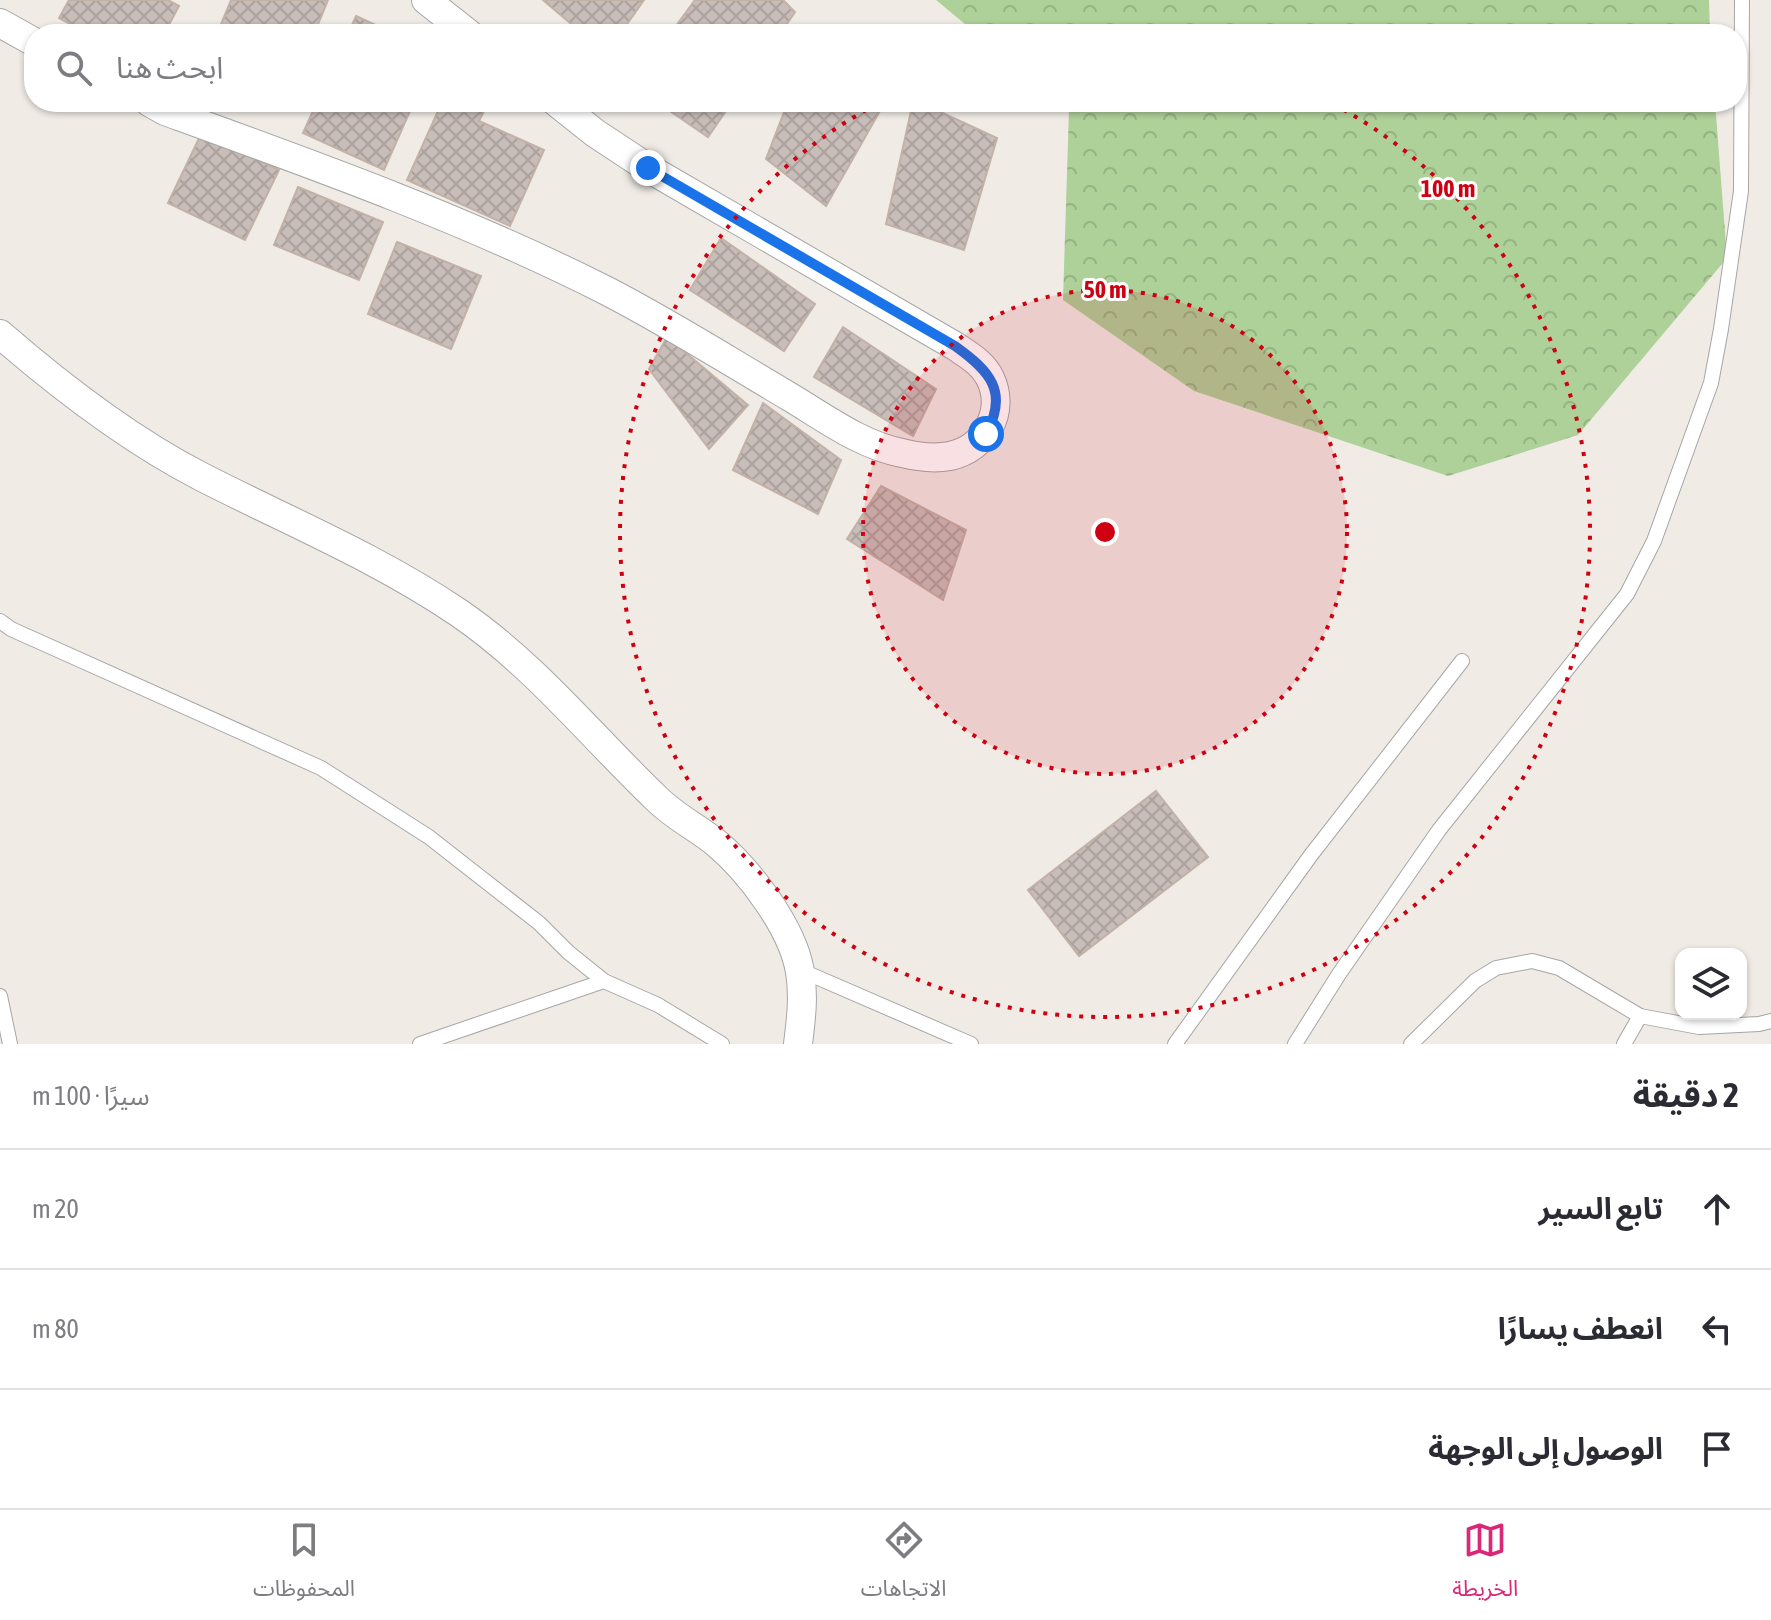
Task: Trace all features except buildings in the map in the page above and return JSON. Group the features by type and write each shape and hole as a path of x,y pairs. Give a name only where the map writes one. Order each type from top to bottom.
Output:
{"street":[{"path":"426,0 456,24"},
{"path":"0,23 24,36"},
{"path":"168,112 321,167 489,237 605,290 699,341 840,428 872,443 899,453 930,458 953,456 971,447 986,434 996,416 997,399 991,379 977,361 648,168 569,112"},
{"path":"0,334 146,444 201,476 349,547 457,612 503,645 666,808 717,843 753,882 783,926 800,970 803,1011 798,1044"}],"lane":[{"path":"1742,0 1742,24"},
{"path":"1295,1044 1339,974 1439,830 1627,594 1654,541 1711,383 1741,191 1741,112"},
{"path":"4,626 321,768 429,837 539,923 604,981 658,1005 722,1044"},
{"path":"1175,1044 1311,855 1462,661"},
{"path":"1411,1044 1475,981 1496,968 1532,961 1559,968 1640,1016 1699,1027 1771,1021"},
{"path":"800,970 971,1044"},
{"path":"420,1044 604,981"},
{"path":"0,996 10,1044"},
{"path":"1624,1044 1640,1016"}],"green space":[{"path":"936,0 1709,0 1710,24 965,24"},
{"path":"1069,112 1716,112 1727,258 1578,435 1448,476 1194,391 1063,300"}],"route":[{"path":"648,168 977,361 991,379 997,399 996,416 986,434"}]}
